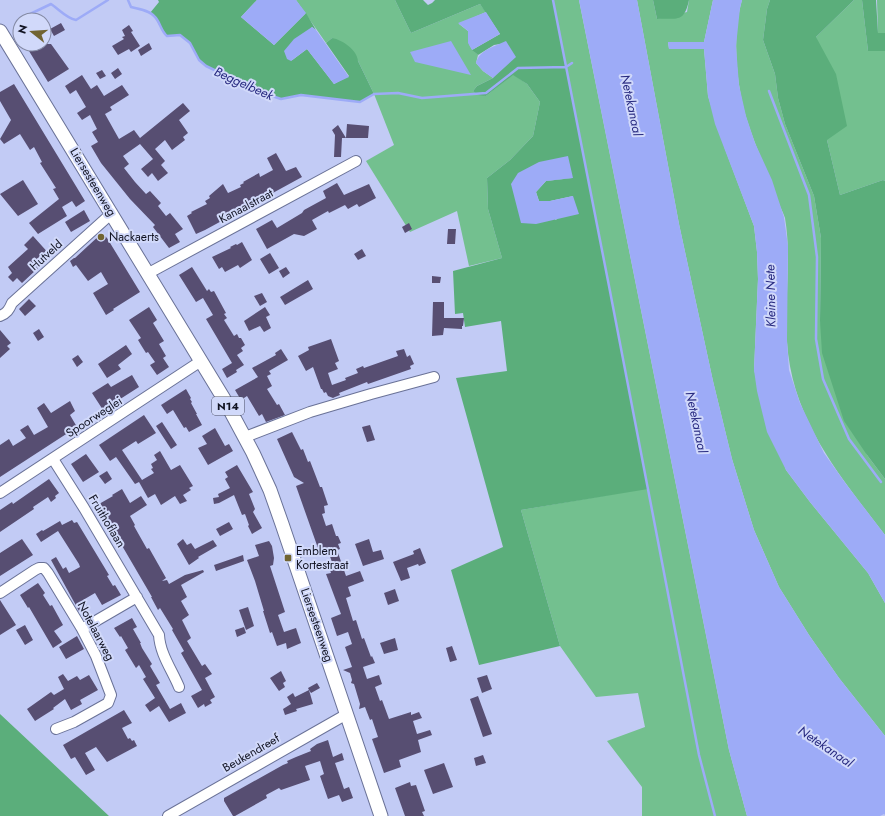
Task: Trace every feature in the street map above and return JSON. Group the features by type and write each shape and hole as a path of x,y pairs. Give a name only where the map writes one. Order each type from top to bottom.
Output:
{"main road":[{"name":"Liersesteenweg","path":"0,31 112,213 147,274 202,361 245,438 270,490 278,526 347,714 381,816"}],"street":[{"name":"Kanaalstraat","path":"147,274 356,161"},
{"name":"Hutveld","path":"0,316 5,314 9,310 12,303 112,213"},
{"name":"Spoorweglei","path":"0,493 202,361"},
{"path":"245,438 310,412 434,377"},
{"name":"Fruithoflaan","path":"52,459 84,508 159,635 159,645 179,687"},
{"name":"Notelaarweg","path":"0,593 35,570 44,568 82,629 103,672 111,695 108,703 74,722 56,729"},
{"path":"82,629 137,597"},
{"name":"Beukendreef","path":"168,816 347,714"}],"green space":[{"path":"158,0 257,0 241,17 274,45 306,13 316,30 312,27 291,61 307,49 334,84 349,76 326,43 332,38 336,39 345,43 355,53 374,94 360,102 301,95 281,99 260,92 206,66 199,60 190,43 180,35 167,36 150,13 159,2"},
{"path":"296,0 395,0 411,33 480,4 486,12 459,24 468,31 470,45 478,55 476,63 483,71 493,78 477,86 473,91 486,96 513,74 527,84 540,102 533,136 510,160 487,178 488,209 502,258 469,266 457,211 410,232 366,161 394,145 374,94 358,61 332,38 326,43"},
{"path":"395,0 423,0 428,5 435,0 553,0 648,489 521,510 560,646 479,665 451,570 503,547 456,378 507,371 501,321 465,327 463,313 455,314 453,271 502,258 488,209 487,178 510,160 533,136 540,102 527,84 513,75 486,96 478,95 473,91 477,86 493,78 500,44 494,45 478,55 472,50 500,34 480,4 411,33","holes":["572,178 546,181 536,192 539,201 550,201 573,196 556,220 511,184"]},
{"path":"553,0 579,0 729,750 747,816 642,816 642,787 607,741 645,727 638,693 596,697 560,646 521,510 648,488"},
{"path":"637,0 653,0 657,19 687,12 689,0 713,0 704,42 668,42 669,49 704,49 708,96 725,149 754,226 758,279 754,370 786,470 868,573 885,603 885,736 839,678 809,635 779,587 754,530 732,459 713,381 679,224"},
{"path":"653,0 689,0 685,13 679,18 657,19"},
{"path":"742,0 770,0 767,9 763,40 775,74 778,98 785,124 814,196 821,238 820,321 867,455 885,479 885,535 851,491 821,446 808,422 798,397 791,370 787,342 786,311 788,249 785,218 754,141 746,117 740,89 736,58 736,43"},
{"path":"770,0 854,0 816,37 836,74 847,126 827,140 840,195 883,180 885,181 885,479 844,421 822,353 820,321 821,238 814,196 785,124 778,98 775,74 763,40 767,9"},
{"path":"854,0 862,0 868,51 885,51 885,181 883,180 840,195 827,140 816,37"},
{"path":"862,0 876,0 878,33 885,33 885,51 868,51"},
{"path":"877,0 885,0 885,33 878,33"},
{"path":"0,714 109,816 0,816"}],"water":[{"path":"257,0 296,0 306,13 274,45 241,17"},
{"name":"Netekanaal","path":"579,0 637,0 679,224 713,381 732,459 754,530 779,587 809,635 839,678 885,736 885,815 747,816 729,750"},
{"name":"Kleine Nete","path":"713,0 742,0 736,46 739,85 746,116 755,143 772,180 784,217 788,246 787,340 789,370 800,403 824,453 885,535 885,603 868,573 786,470 767,432 757,391 754,370 758,279 754,226 715,124 708,96 704,49 669,49 668,42 704,42"},
{"path":"486,12 500,34 472,50 468,43 468,31 458,23"},
{"path":"312,27 316,30 349,77 334,84 307,49 291,61 287,59 284,51 294,39"},
{"path":"451,41 471,75 415,62 410,52"},
{"path":"506,41 516,57 493,78 483,71 476,63 484,51"},
{"path":"568,156 573,178 546,181 536,192 539,201 550,201 573,196 579,214 536,224 521,223 511,184 518,173 539,162"}],"building":[{"path":"61,23 65,30 54,36 52,28"},
{"path":"129,25 133,31 131,32 140,46 131,52 129,49 118,55 112,46 124,39 122,37 125,36 122,30"},
{"path":"149,43 152,49 141,56 138,50"},
{"path":"52,45 69,69 48,82 30,52 52,52"},
{"path":"118,68 122,74 115,79 111,73"},
{"path":"102,70 106,76 100,79 96,73"},
{"path":"82,75 91,89 97,85 104,96 122,85 129,95 110,107 112,110 105,114 119,139 134,130 140,138 183,103 190,111 179,120 188,133 183,137 185,140 172,150 165,140 155,149 165,161 161,165 168,173 158,181 152,173 148,177 141,169 153,159 140,144 123,156 129,164 124,168 135,182 146,194 150,191 161,203 158,206 166,216 170,213 183,229 175,234 180,242 169,248 153,227 155,225 130,199 101,163 91,146 98,142 92,132 97,129 90,115 82,120 77,113 86,107 76,90 70,94 65,86"},
{"path":"14,84 85,201 76,207 72,201 62,207 67,216 38,234 29,223 59,199 53,189 56,188 40,163 42,162 34,147 30,150 20,134 4,144 0,139 11,120 0,101 0,92"},
{"path":"347,124 369,126 368,138 346,138"},
{"path":"338,125 346,138 342,138 341,157 334,157 335,135 332,130"},
{"path":"276,153 286,171 296,167 302,177 196,234 187,216 192,213 191,212 207,204 205,201 210,198 209,196 223,184 228,193 241,187 240,185 244,183 243,182 259,173 260,177 273,170 267,158"},
{"path":"23,180 38,204 18,216 0,194"},
{"path":"337,183 344,195 369,184 376,198 359,207 357,204 348,209 345,205 329,213 328,211 312,220 317,229 304,236 294,234 267,249 256,229 272,220 277,228 302,213 304,210 326,198 323,191"},
{"path":"84,210 90,221 71,232 65,222"},
{"path":"409,223 412,229 405,233 402,227"},
{"path":"448,229 456,229 455,244 447,244"},
{"path":"102,233 107,238 140,292 106,315 93,293 108,284 101,272 88,281 76,265 73,267 70,261"},
{"path":"33,236 51,256 22,283 17,278 13,282 8,277 12,273 8,267 28,249 24,245"},
{"path":"242,242 252,260 240,268 238,265 225,272 222,267 219,269 212,257"},
{"path":"362,249 366,256 358,260 354,254"},
{"path":"270,253 279,268 269,274 260,259"},
{"path":"192,267 207,291 209,289 211,292 214,291 226,313 224,314 227,318 224,320 234,336 237,334 245,345 241,348 243,351 237,355 244,365 236,370 237,372 227,378 222,369 232,363 206,319 213,315 203,298 196,302 179,275"},
{"path":"286,267 290,273 283,278 279,271"},
{"path":"432,276 441,277 440,283 432,283"},
{"path":"308,280 313,289 285,305 280,297"},
{"path":"262,293 267,302 260,306 254,296"},
{"path":"29,299 36,306 25,316 19,309"},
{"path":"433,302 444,302 444,318 464,318 462,329 444,328 443,335 432,336"},
{"path":"149,307 157,320 153,323 164,341 159,344 166,356 163,358 169,367 157,375 150,365 155,362 148,352 146,353 141,345 138,340 141,338 129,320"},
{"path":"265,307 270,315 266,317 271,328 264,332 260,326 249,331 244,321"},
{"path":"39,329 44,337 38,341 33,333"},
{"path":"0,330 11,343 7,346 10,349 0,358"},
{"path":"331,339 339,361 335,363 338,369 328,373 332,385 346,380 345,378 358,373 356,369 363,366 364,368 398,356 396,351 404,349 407,357 410,355 414,364 410,366 411,369 368,384 367,382 339,393 340,395 333,398 328,396 326,392 324,393 321,389 313,367 306,371 298,356 309,350 308,347"},
{"path":"126,345 132,354 118,365 121,369 107,378 98,364"},
{"path":"281,349 288,360 269,371 271,374 267,376 272,386 267,389 277,405 279,404 285,415 266,422 262,414 259,416 247,396 241,400 235,390 258,377 252,368 276,355 275,353"},
{"path":"78,355 83,362 77,367 72,359"},
{"path":"132,375 139,387 103,410 92,393 108,383 111,387"},
{"path":"186,389 202,425 189,432 186,427 184,428 173,410 167,414 161,405"},
{"path":"70,401 75,411 70,415 77,427 0,477 0,445 9,439 13,446 26,438 20,430 28,425 34,435 48,427 37,408 44,403 51,413"},
{"path":"144,415 156,433 138,444 136,441 122,450 142,480 154,473 151,469 153,468 151,464 157,460 154,455 160,451 171,470 180,465 193,486 189,488 191,490 183,495 187,501 180,504 175,496 161,505 155,494 148,498 139,482 135,484 116,457 110,461 99,445"},
{"path":"162,422 177,445 171,449 156,426"},
{"path":"370,425 375,440 367,442 362,427"},
{"path":"215,428 225,446 229,444 233,451 208,465 198,448 207,444 202,436"},
{"path":"292,432 301,450 303,449 308,462 310,461 320,487 322,487 328,505 324,506 325,513 322,514 326,526 332,524 336,536 338,536 341,543 338,544 340,549 337,550 346,576 360,571 364,581 348,587 351,596 346,598 353,621 356,620 362,639 364,638 371,657 372,656 375,663 363,667 367,679 379,675 382,684 375,687 380,701 382,700 389,719 411,712 411,715 419,712 422,718 413,721 417,734 430,730 432,735 418,740 421,752 399,760 401,767 384,773 372,739 378,737 372,719 370,720 365,707 359,709 360,704 354,684 351,683 352,680 350,673 343,670 352,667 345,647 352,644 348,632 337,636 331,618 341,614 326,574 331,573 328,563 332,562 327,548 319,551 296,486 304,483 294,477 277,439"},
{"path":"86,454 99,472 83,482 71,464"},
{"path":"237,465 253,492 249,494 255,509 253,512 262,528 252,534 245,514 242,515 234,495 214,504 213,498 219,497 218,494 230,488 225,479 228,477 225,472"},
{"path":"107,471 112,479 105,484 99,476"},
{"path":"49,479 59,493 55,496 56,498 51,502 48,497 33,507 34,509 0,532 0,510 12,502 13,504"},
{"path":"122,489 130,503 141,496 147,505 130,516 147,549 149,548 166,578 162,581 167,580 169,584 185,575 203,570 204,572 181,585 187,597 181,601 189,615 182,620 191,638 187,641 202,666 205,664 212,674 205,678 215,697 210,700 212,703 205,707 204,704 198,708 191,696 202,690 181,653 184,651 172,630 173,629 160,608 158,610 152,597 100,508 101,507 99,504"},
{"path":"72,520 74,523 77,522 109,575 107,576 113,586 115,585 121,595 102,605 95,593 83,600 87,606 79,611 51,560 56,557 63,569 66,567 69,573 80,567 79,564 58,531 41,542 36,534 60,521 62,525"},
{"path":"229,522 233,529 220,536 216,529"},
{"path":"22,539 33,555 0,576 0,553"},
{"path":"183,539 187,545 191,543 195,549 213,540 217,546 198,557 199,558 189,565 177,544"},
{"path":"369,539 373,552 381,550 384,559 363,566 355,544"},
{"path":"269,541 272,546 274,558 273,565 270,566 285,612 278,615 284,632 296,628 301,643 287,649 286,643 277,646 272,632 270,633 255,581 247,560 259,556 255,545"},
{"path":"420,548 426,563 407,568 410,578 401,581 393,562 414,554 413,551"},
{"path":"243,555 244,561 216,571 214,565"},
{"path":"38,583 45,593 43,595 50,606 52,605 63,625 54,631 62,642 53,648 29,607 28,608 20,595"},
{"path":"395,589 399,601 388,605 384,593"},
{"path":"0,600 16,625 0,635"},
{"path":"248,607 254,626 246,630 239,610"},
{"path":"132,618 137,627 133,629 152,664 150,666 160,683 156,685 170,709 181,703 186,713 169,722 159,706 150,712 145,705 155,698 143,679 146,677 139,665 136,668 125,650 128,648 114,628"},
{"path":"25,625 33,640 25,645 16,630"},
{"path":"244,627 246,633 237,637 235,630"},
{"path":"77,636 84,649 66,659 59,647"},
{"path":"395,638 398,650 384,654 380,643"},
{"path":"452,646 457,660 450,662 446,648"},
{"path":"281,671 286,681 283,683 285,687 279,691 270,678"},
{"path":"63,674 68,681 77,676 80,680 89,675 98,690 80,700 82,704 71,710 65,699 53,708 54,709 35,721 27,709 51,692 54,695 64,689 58,677"},
{"path":"487,675 492,689 482,693 477,678"},
{"path":"317,683 320,688 311,693 308,688"},
{"path":"309,690 313,704 296,709 297,711 285,715 283,709 291,704 287,697 293,693 295,697"},
{"path":"478,696 492,734 483,737 470,699"},
{"path":"124,710 132,723 122,728 128,739 130,738 132,741 134,740 137,746 107,762 96,747 85,753 95,770 86,775 75,757 71,759 63,745"},
{"path":"328,740 333,757 342,753 344,760 335,763 344,789 349,787 353,798 342,802 339,795 328,799 320,776 324,774 320,761 305,766 310,780 281,790 279,788 266,795 267,798 233,816 224,801 224,798 288,763 287,761 311,751 310,749 317,744"},
{"path":"483,755 486,763 476,766 474,758"},
{"path":"444,763 453,787 433,794 424,770"},
{"path":"410,782 411,786 416,785 425,811 422,812 424,816 405,816 395,788"}],"waterway":[{"name":"Beggelbeek","path":"34,12 51,4 66,16 76,20 108,0"},
{"name":"Beggelbeek","path":"128,0 131,7 144,10 153,15 167,36 180,35 190,43 199,60 206,66 260,92 281,99 301,95 360,102 374,94 398,93 422,98 486,93 518,68 566,67 572,63"},
{"path":"553,0 699,755 715,816"},
{"path":"769,91 809,195 817,257 816,339 823,379 849,439 881,482"}],"place":[{"name":"Nackaerts","path":"101,237"},
{"name":"Emblem Kortestraat","path":"288,558"}]}
